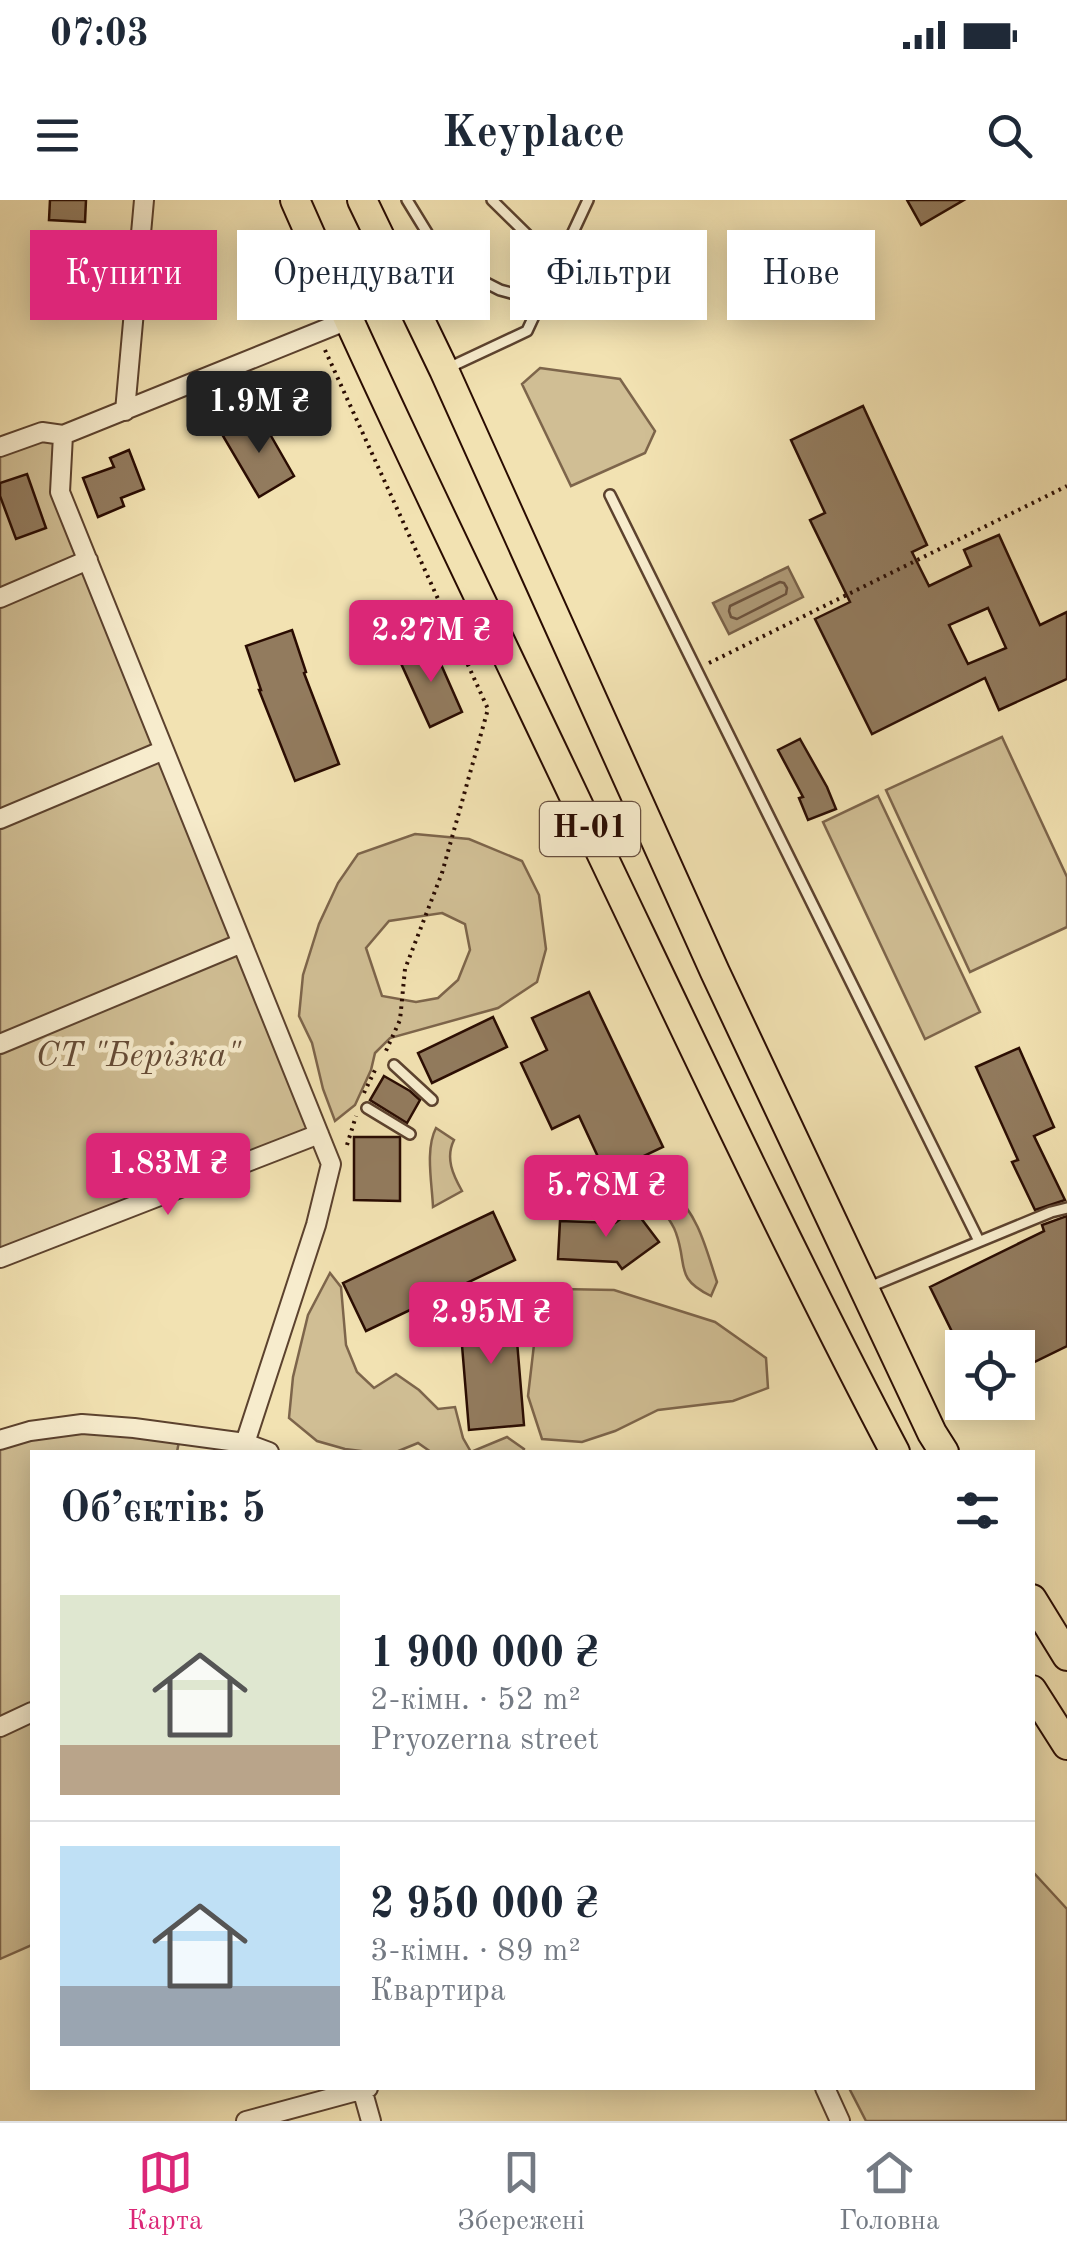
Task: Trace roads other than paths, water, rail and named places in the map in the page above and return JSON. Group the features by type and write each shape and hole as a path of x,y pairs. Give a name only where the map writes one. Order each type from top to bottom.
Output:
{"main road":[{"name":"Н-01","path":"295,200 308,230"},
{"name":"Н-01","path":"362,200 444,370 714,972 943,1450"},
{"name":"Н-01","path":"348,320 692,1042 847,1362 894,1450"},
{"path":"1035,1604 1067,1656"},
{"path":"1035,1695 1067,1745"}],"street":[{"path":"125,411 144,200"},
{"path":"0,447 42,432 63,435 348,320"},
{"path":"63,435 60,492 331,1164 316,1225 246,1443"},
{"path":"0,598 88,560"},
{"path":"0,819 164,750"},
{"path":"0,1044 242,943"},
{"path":"0,1258 319,1134"},
{"path":"0,1440 30,1431 82,1424 134,1428 178,1444 246,1443 263,1450"},
{"path":"0,1726 30,1713"},
{"path":"246,2121 358,2090"},
{"path":"365,2090 371,2121"},
{"path":"825,2090 840,2121"}],"lane":[{"path":"407,200 445,262 510,292"},
{"path":"492,200 521,230"},
{"path":"574,230 588,200"},
{"path":"444,370 527,331 532,320"},
{"path":"610,495 979,1242"},
{"path":"394,1066 432,1100"},
{"path":"362,1110 410,1134"},
{"path":"864,1289 1067,1208"}],"water":[{"path":"788,567 803,597 729,634 713,603"}],"park label":[{"name":"СТ \"Берізка\"","path":"138,1056"}]}
